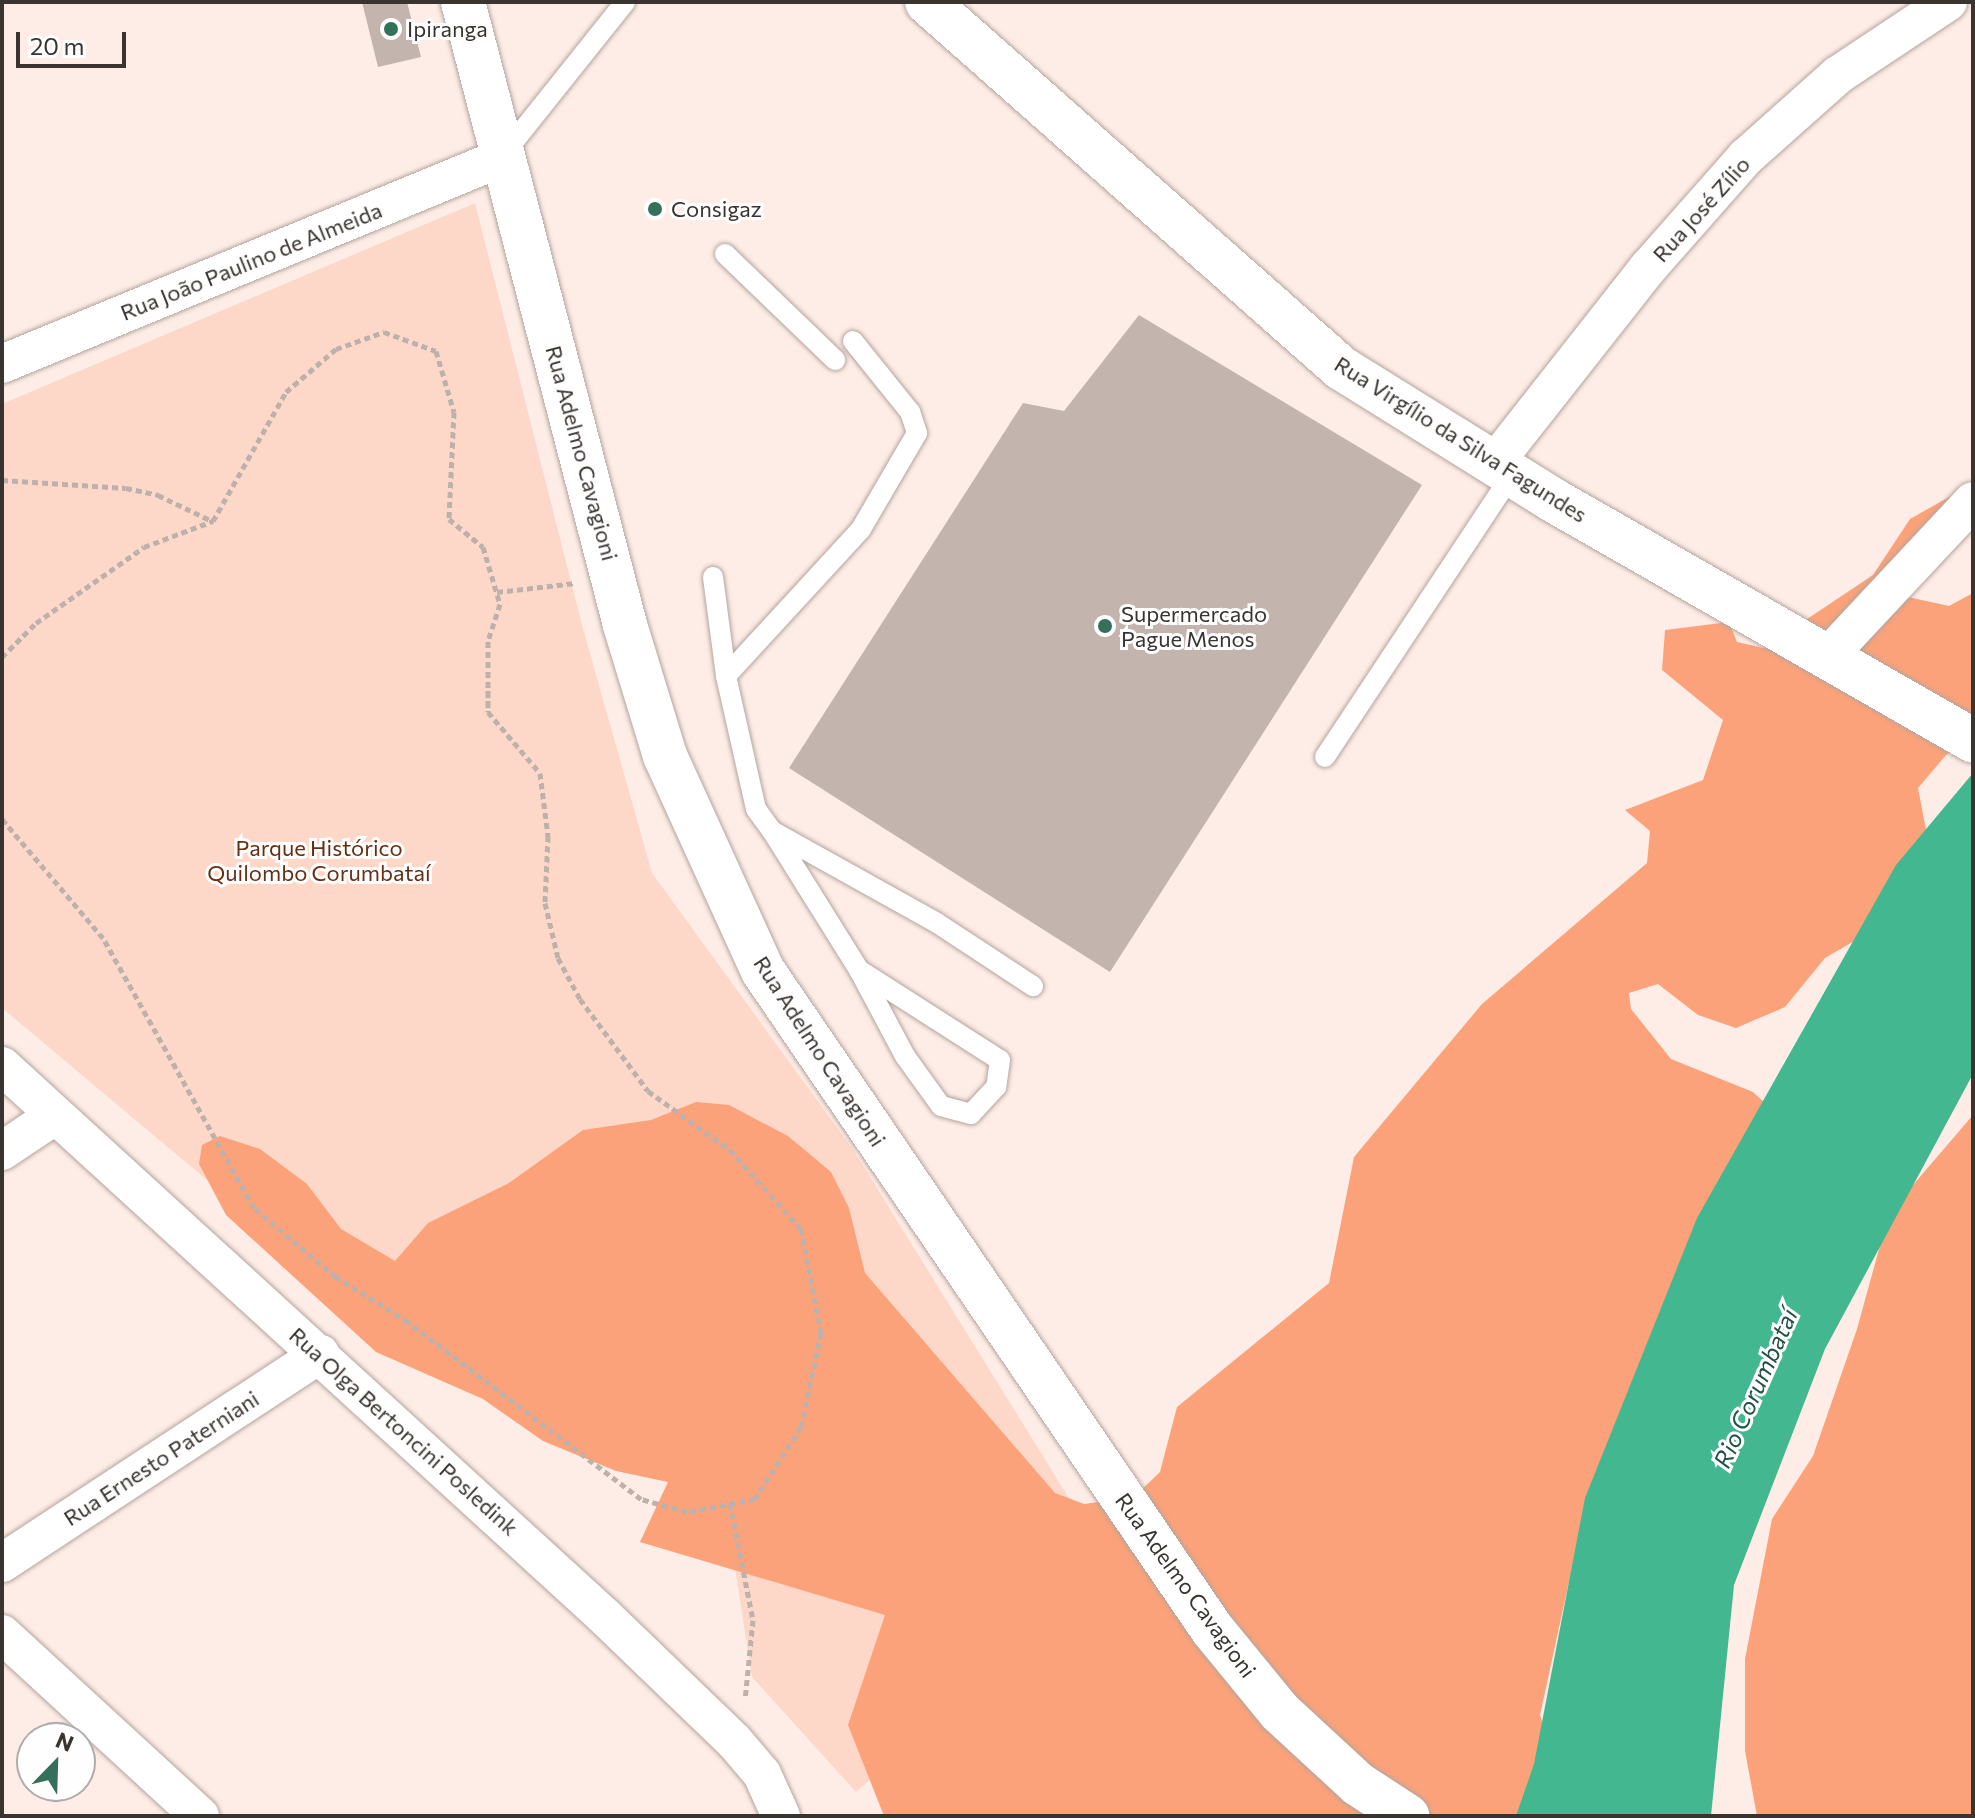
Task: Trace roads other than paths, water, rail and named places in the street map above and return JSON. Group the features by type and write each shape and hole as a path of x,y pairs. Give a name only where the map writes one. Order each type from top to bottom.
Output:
{"street":[{"name":"Rua Adelmo Cavagioni","path":"463,2 501,158 665,756 763,971 1212,1629 1280,1712 1358,1784 1407,1816"},
{"name":"Rua Virgílio da Silva Fagundes","path":"927,2 1341,368 1504,467 1973,741"},
{"name":"Rua José Zílio","path":"1504,467 1648,268 1746,157 1838,75 1948,2"},
{"name":"Rua João Paulino de Almeida","path":"2,364 501,158"},
{"path":"1828,656 1973,501"},
{"name":"Rua Olga Bertoncini Posledink","path":"2,1066 320,1354 734,1741 762,1774 781,1816"},
{"path":"2,1151 54,1116"},
{"name":"Rua Ernesto Paterniani","path":"2,1563 320,1354"},
{"path":"2,1634 200,1816"}],"lane":[{"path":"501,158 625,2"},
{"path":"725,254 835,360"},
{"path":"726,676 861,529 917,433 910,412 853,341"},
{"path":"1325,757 1504,467"},
{"path":"713,577 726,676 756,809 859,970 905,1056 941,1106 971,1114 996,1087 1000,1060 859,970"},
{"path":"772,831 937,923 1033,986"}],"water":[{"name":"Rio Corumbataí","path":"1973,773 1973,1074 1825,1349 1734,1585 1711,1816 1516,1816 1534,1764 1585,1498 1697,1218 1896,865"}],"place":[{"name":"Ipiranga","path":"391,29"},
{"name":"Consigaz","path":"655,209"},
{"name":"Supermercado Pague Menos","path":"1105,626"}],"park label":[{"name":"Parque Histórico Quilombo Corumbataí","path":"319,860"}]}
